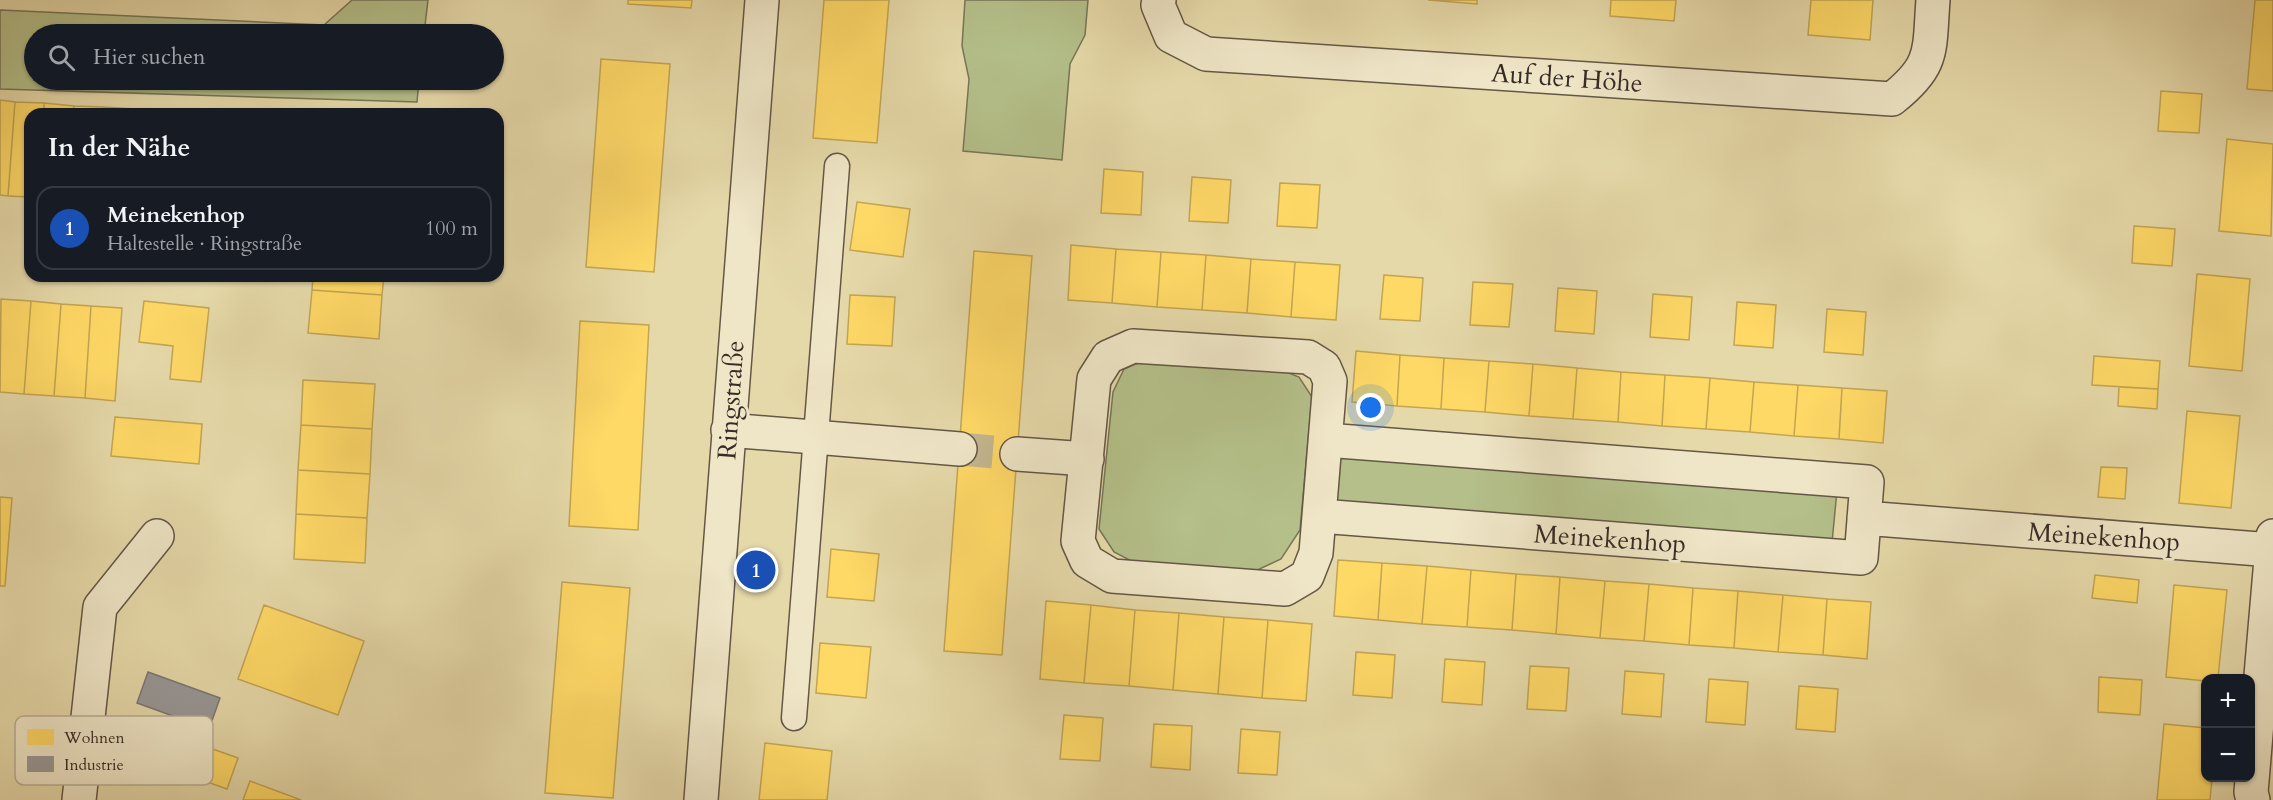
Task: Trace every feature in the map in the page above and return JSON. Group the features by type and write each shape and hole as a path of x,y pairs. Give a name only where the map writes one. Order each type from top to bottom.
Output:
{"street":[{"name":"Ringstraße","path":"701,800 762,0"},
{"name":"Auf der Höhe","path":"1159,0 1158,5 1171,36 1206,54 1892,99 1914,81 1929,56 1933,0"},
{"path":"1132,346 1308,357 1324,367 1330,381 1326,440 1316,553 1307,576 1285,589 1112,576 1087,561 1078,541 1094,379 1108,357 1132,346"},
{"path":"728,430 960,449"},
{"name":"Meinekenhop","path":"1320,516 1861,558 1867,482 1326,440"},
{"path":"1017,453 1087,459"},
{"name":"Meinekenhop","path":"1864,518 2272,543"},
{"path":"88,716 100,607 157,536"},
{"path":"2253,800 2251,792 2272,543"},
{"path":"79,800 81,785"}],"lane":[{"path":"794,718 837,166"}],"green space":[{"path":"352,0 428,0 425,24 325,24"},
{"path":"965,0 1088,0 1085,35 1070,64 1062,160 963,151 969,79 962,46"},
{"path":"0,10 302,24 24,24 24,90 0,89"},
{"path":"32,90 418,90 417,102"},
{"path":"1149,358 1274,367 1299,377 1312,397 1300,530 1281,559 1251,573 1141,566 1114,552 1099,529 1113,392 1124,369"},
{"path":"1338,450 1837,490 1832,543 1334,506"}],"building: Wohnen":[{"path":"628,0 692,0 691,8 628,4"},
{"path":"824,0 889,0 877,143 813,138"},
{"path":"1428,0 1477,0 1477,4"},
{"path":"1611,0 1676,0 1674,21 1610,16"},
{"path":"1811,0 1873,0 1870,40 1808,35"},
{"path":"2255,0 2273,0 2273,91 2247,89"},
{"path":"601,59 670,64 654,272 586,267"},
{"path":"2161,91 2202,94 2199,133 2158,131"},
{"path":"0,100 15,102 8,196 0,195"},
{"path":"15,102 44,103 44,108 24,108 24,197 8,196"},
{"path":"44,103 74,106 74,108 44,108"},
{"path":"74,106 104,107 104,108 74,108"},
{"path":"2227,139 2273,144 2271,236 2219,231"},
{"path":"1104,169 1143,172 1141,215 1101,213"},
{"path":"1192,177 1231,180 1228,223 1189,221"},
{"path":"1280,183 1320,185 1317,228 1277,226"},
{"path":"857,202 910,209 903,257 850,250"},
{"path":"2134,226 2175,229 2172,266 2132,263"},
{"path":"1071,245 1116,249 1112,303 1068,300"},
{"path":"1116,249 1161,252 1157,307 1112,303"},
{"path":"974,251 1032,256 1002,655 944,651"},
{"path":"1161,252 1206,255 1202,310 1157,307"},
{"path":"1206,255 1251,259 1247,313 1202,310"},
{"path":"1251,259 1295,262 1291,317 1247,313"},
{"path":"1295,262 1340,265 1336,320 1291,317"},
{"path":"2197,274 2250,279 2242,371 2189,366"},
{"path":"1384,275 1423,278 1420,321 1380,319"},
{"path":"313,282 383,282 382,295 312,290"},
{"path":"1473,282 1513,284 1509,327 1470,325"},
{"path":"1558,288 1597,291 1594,334 1555,331"},
{"path":"312,290 382,295 379,339 308,333"},
{"path":"1653,294 1692,297 1689,340 1650,337"},
{"path":"850,295 895,297 892,346 847,344"},
{"path":"1,299 31,301 24,394 0,392"},
{"path":"31,301 61,304 54,396 24,394"},
{"path":"144,301 209,308 201,382 170,379 173,346 139,342"},
{"path":"1737,302 1776,305 1773,348 1734,345"},
{"path":"61,304 91,306 85,398 54,396"},
{"path":"91,306 122,308 115,401 85,398"},
{"path":"1827,309 1866,312 1863,355 1824,352"},
{"path":"580,321 649,325 638,530 569,526"},
{"path":"1356,351 1400,355 1397,406 1352,402"},
{"path":"1400,355 1444,358 1441,409 1397,406"},
{"path":"2094,356 2160,361 2158,389 2092,385"},
{"path":"1444,358 1489,361 1485,412 1441,409"},
{"path":"1489,361 1533,364 1529,416 1485,412"},
{"path":"1533,364 1577,368 1573,419 1529,416"},
{"path":"1577,368 1621,372 1618,422 1573,419"},
{"path":"1621,372 1665,375 1662,426 1618,422"},
{"path":"1665,375 1710,378 1706,429 1662,426"},
{"path":"1710,378 1754,382 1750,432 1706,429"},
{"path":"303,380 375,384 372,429 301,425"},
{"path":"1754,382 1798,385 1794,436 1750,432"},
{"path":"1798,385 1842,388 1839,439 1794,436"},
{"path":"2119,387 2158,389 2157,409 2118,406"},
{"path":"1842,388 1887,391 1883,443 1839,439"},
{"path":"2187,411 2240,416 2231,508 2179,503"},
{"path":"115,417 202,424 199,464 111,456"},
{"path":"301,425 372,429 370,474 298,470"},
{"path":"2101,467 2127,468 2125,499 2098,497"},
{"path":"298,470 370,474 367,518 296,514"},
{"path":"0,497 12,498 5,586 0,586"},
{"path":"296,514 367,518 365,563 294,559"},
{"path":"831,549 879,554 874,601 827,597"},
{"path":"1338,560 1382,563 1378,620 1334,616"},
{"path":"1382,563 1427,566 1422,624 1378,620"},
{"path":"1427,566 1471,570 1467,627 1422,624"},
{"path":"1471,570 1516,574 1512,630 1467,627"},
{"path":"1516,574 1560,577 1556,634 1512,630"},
{"path":"2095,575 2139,580 2137,603 2092,598"},
{"path":"1560,577 1605,581 1600,638 1556,634"},
{"path":"1605,581 1649,584 1644,641 1600,638"},
{"path":"562,582 630,588 613,798 545,793"},
{"path":"1649,584 1693,588 1689,645 1644,641"},
{"path":"2174,585 2227,590 2218,674 2201,674 2201,680 2166,677"},
{"path":"1693,588 1738,591 1734,648 1689,645"},
{"path":"1738,591 1783,595 1778,652 1734,648"},
{"path":"1783,595 1827,599 1823,655 1778,652"},
{"path":"1827,599 1871,602 1867,659 1823,655"},
{"path":"1046,601 1091,605 1084,683 1040,679"},
{"path":"264,605 364,641 338,715 238,679"},
{"path":"1091,605 1135,610 1129,686 1084,683"},
{"path":"1135,610 1179,613 1173,690 1129,686"},
{"path":"1179,613 1224,617 1218,694 1173,690"},
{"path":"1224,617 1268,620 1262,698 1218,694"},
{"path":"1268,620 1312,624 1306,701 1262,698"},
{"path":"820,643 871,647 866,698 816,693"},
{"path":"1356,652 1395,655 1392,698 1353,695"},
{"path":"1445,659 1485,662 1482,705 1442,702"},
{"path":"1530,666 1569,668 1566,711 1527,709"},
{"path":"1625,671 1664,674 1661,717 1622,714"},
{"path":"2099,677 2142,680 2140,715 2098,712"},
{"path":"1709,679 1748,682 1745,725 1706,722"},
{"path":"1799,686 1838,689 1835,732 1796,729"},
{"path":"1064,715 1103,718 1100,761 1060,759"},
{"path":"1154,724 1192,726 1190,770 1151,767"},
{"path":"2164,724 2201,728 2201,782 2212,782 2210,800 2157,800"},
{"path":"1241,729 1280,732 1277,775 1238,773"},
{"path":"765,743 832,751 827,800 759,800"},
{"path":"213,749 238,758 227,789 213,784"},
{"path":"250,781 301,800 243,800"}],"building: Industrie":[{"path":"148,672 220,698 213,718 173,716 137,703"}],"tunnel":[{"path":"960,449 1017,454"}],"place":[{"name":"Meinekenhop","path":"756,570"}]}
